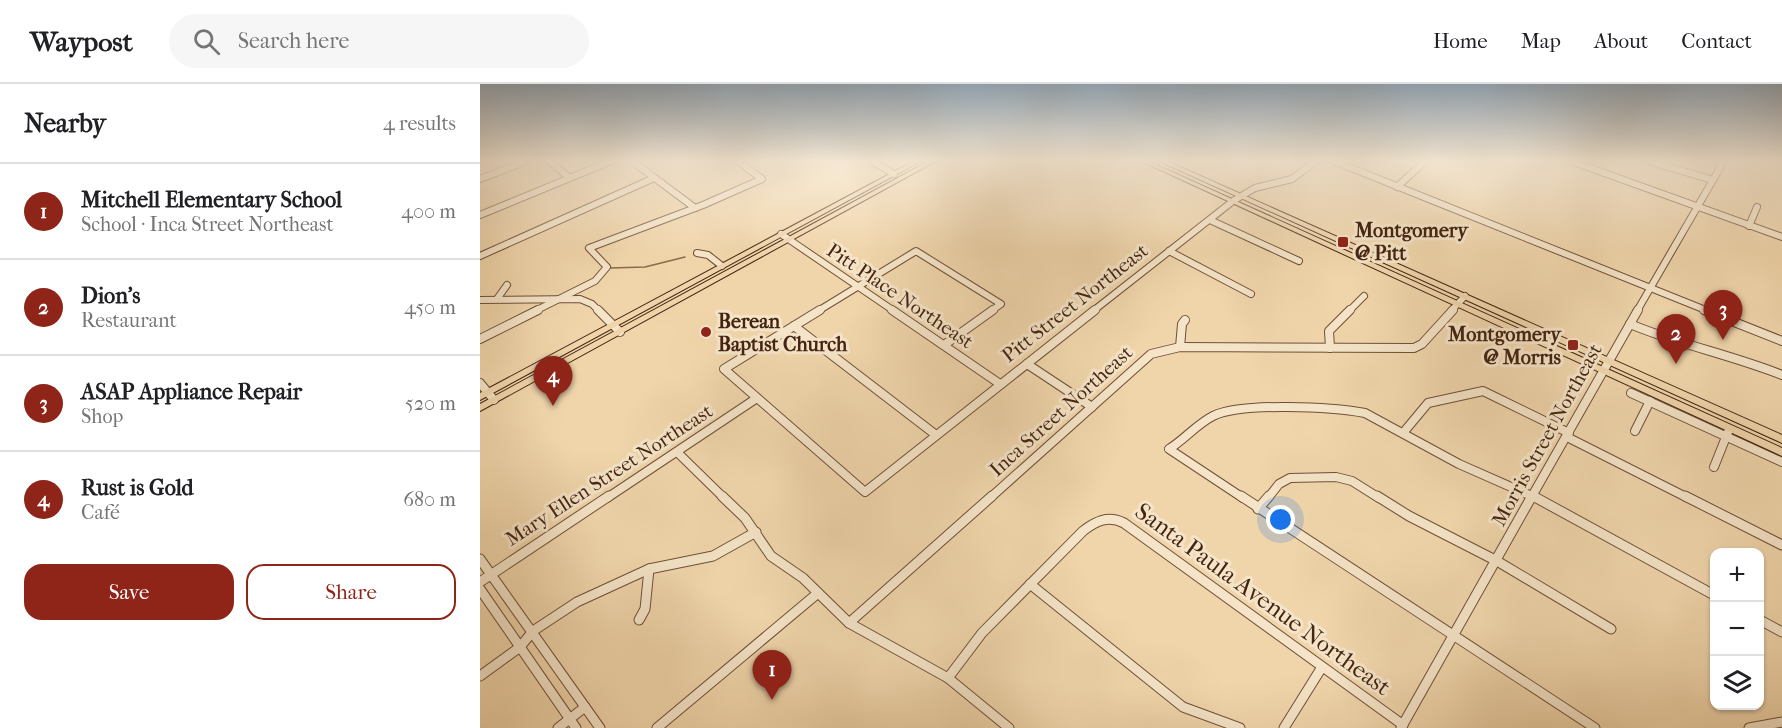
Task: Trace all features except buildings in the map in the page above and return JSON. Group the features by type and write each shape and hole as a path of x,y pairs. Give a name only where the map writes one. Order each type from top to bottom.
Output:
{"main road":[{"path":"480,408 620,332 864,191"},
{"path":"484,395 722,266 874,191"},
{"path":"1217,191 1465,296 1605,365 1728,432 1782,452"},
{"path":"1221,191 1456,303 1782,439"}],"street":[{"path":"480,215 538,191"},
{"path":"480,256 625,191"},
{"path":"671,191 694,208"},
{"path":"480,339 588,285 605,271 605,262 589,248 736,191"},
{"name":"Pitt Street Northeast","path":"757,398 865,492 1169,251 1236,199 1250,191"},
{"path":"1407,191 1782,341"},
{"path":"1658,191 1782,237"},
{"name":"Morris Street Northeast","path":"1402,727 1568,435 1605,365 1707,191"},
{"path":"1749,226 1757,207"},
{"path":"1210,220 1299,261"},
{"name":"Pitt Place Northeast","path":"785,237 1000,384"},
{"path":"757,398 724,369 916,251 1001,304 944,345"},
{"path":"1169,251 1251,294"},
{"path":"697,253 708,255 722,266"},
{"path":"497,299 507,285"},
{"path":"1330,348 1329,331 1364,296"},
{"name":"Inca Street Northeast","path":"849,622 1151,354 1167,348 1180,347 1414,348 1422,344 1456,303 1465,296"},
{"path":"480,300 562,298 587,301 620,332"},
{"path":"1180,347 1182,324 1185,320"},
{"path":"1630,324 1666,339 1744,360 1782,375"},
{"path":"794,326 936,435"},
{"path":"1027,364 1092,407"},
{"path":"480,383 484,395 494,400"},
{"path":"1403,432 1428,403 1483,391 1782,545"},
{"path":"1631,393 1728,432 1782,462"},
{"name":"Mary Ellen Street Northeast","path":"480,582 757,398"},
{"path":"1635,431 1650,401"},
{"path":"1595,728 1169,449 1199,424 1218,414 1241,411 1356,411 1373,416 1459,464 1533,496 1710,593"},
{"path":"1714,467 1728,432"},
{"path":"677,452 756,532 771,556 803,578 849,622 948,678 1009,728"},
{"path":"1258,509 1279,484 1290,478 1336,477 1352,481 1409,516 1497,561 1611,629"},
{"name":"Santa Paula Avenue Northeast","path":"1030,584 1095,521 1107,517 1124,523 1402,727"},
{"path":"480,676 520,647 533,631 577,602 648,569 713,556 756,532"},
{"path":"480,559 600,728"},
{"path":"639,620 645,609 648,569"},
{"path":"948,678 982,633 1030,584 1164,694 1183,707 1240,728"},
{"path":"480,589 573,723"},
{"path":"657,728 818,593"},
{"path":"1764,622 1782,632"},
{"path":"1284,728 1322,667"},
{"path":"558,728 573,723 585,707"},
{"path":"1749,728 1782,722"}],"waterway":[{"path":"610,268 645,267 685,257"}],"place":[{"name":"Montgomery @ Pitt","path":"1343,242"},
{"name":"Berean Baptist Church","path":"706,332"},
{"name":"ASAP Appliance Repair","path":"1723,340"},
{"name":"Montgomery @ Morris","path":"1573,345"},
{"name":"Dion's","path":"1676,364"},
{"name":"Rust is Gold","path":"553,406"},
{"name":"Mitchell Elementary School","path":"772,700"}]}
